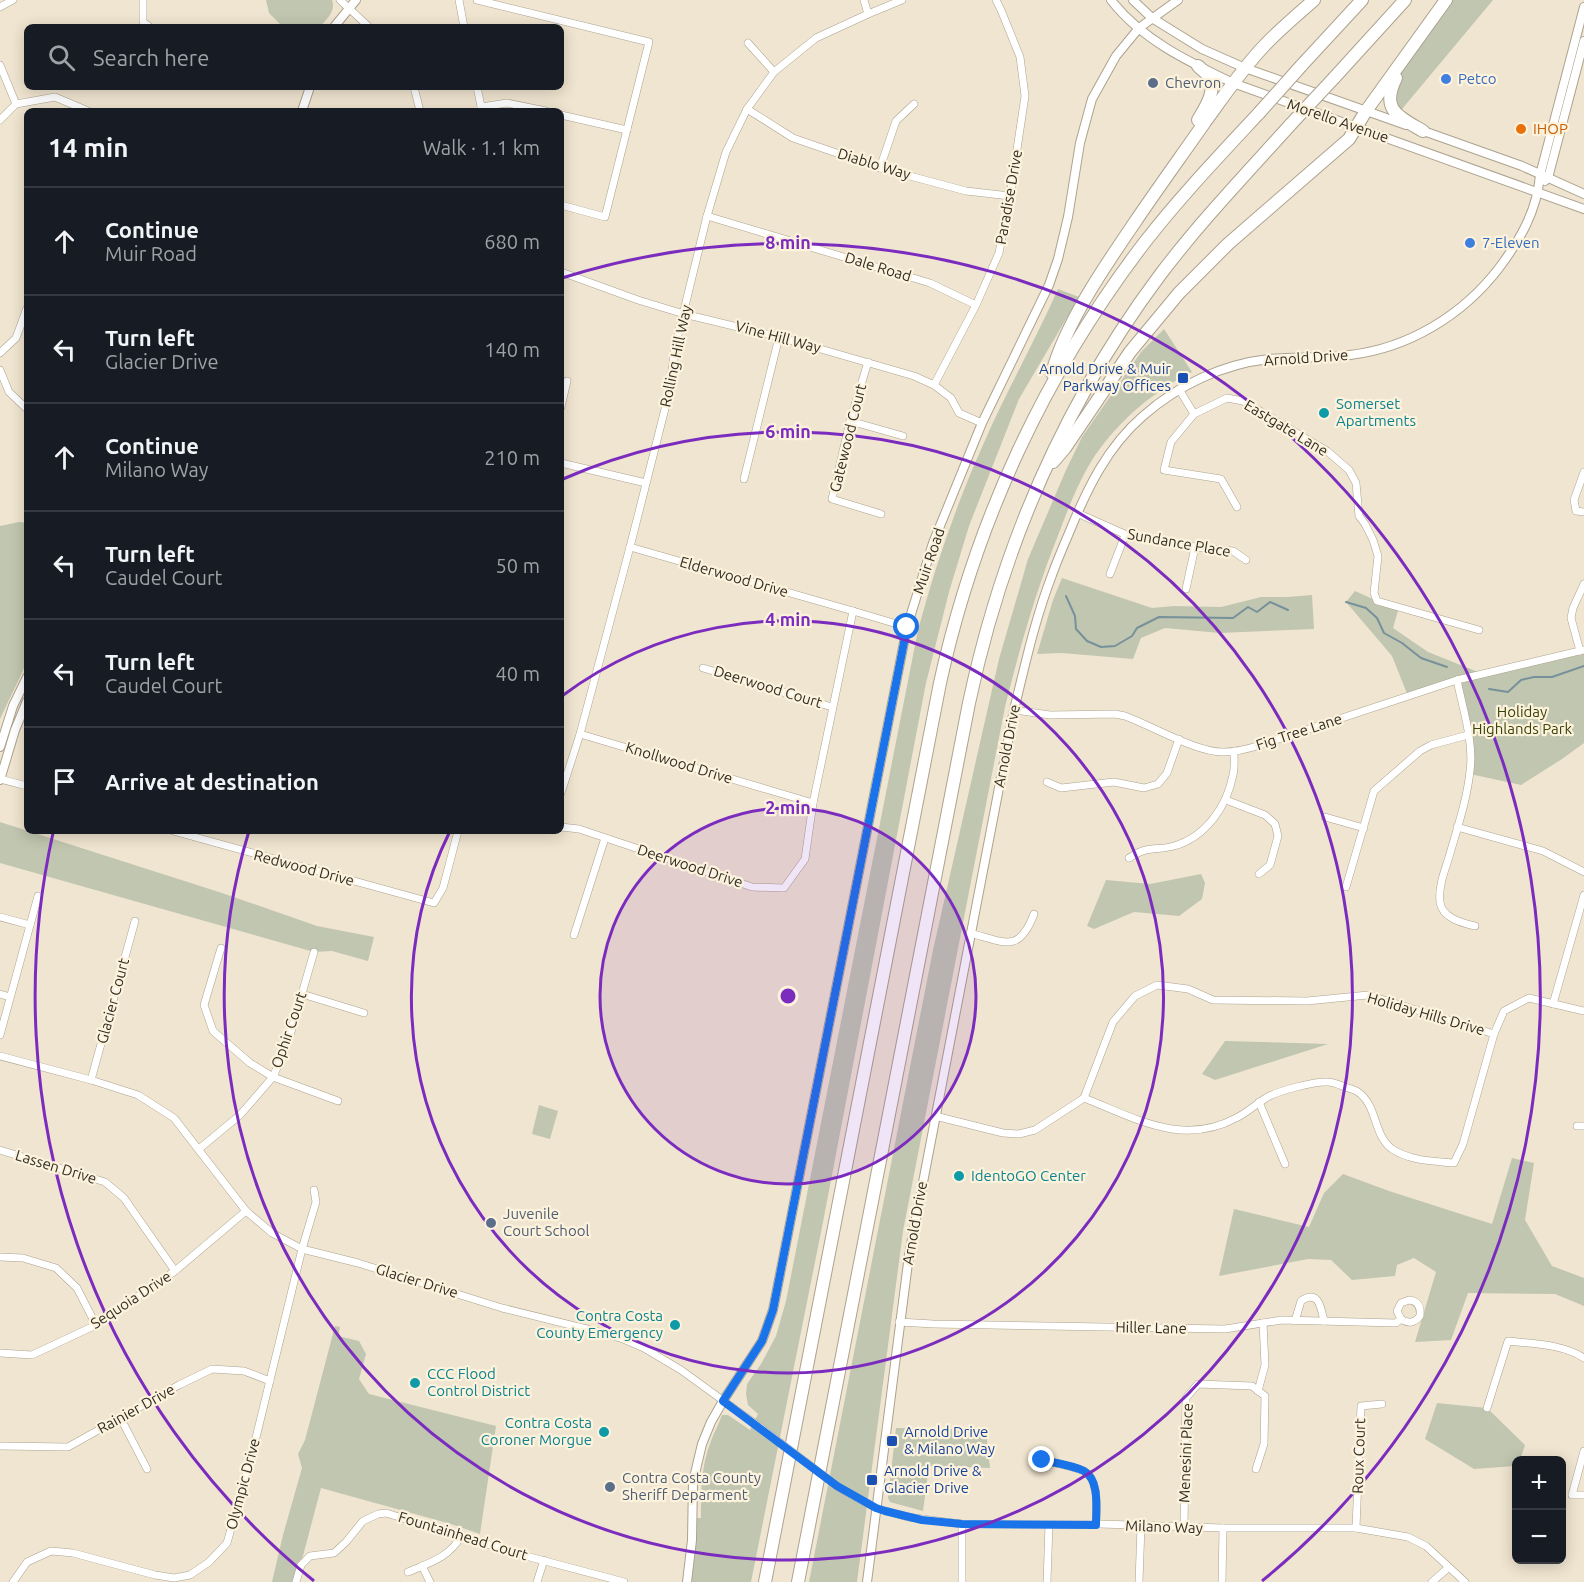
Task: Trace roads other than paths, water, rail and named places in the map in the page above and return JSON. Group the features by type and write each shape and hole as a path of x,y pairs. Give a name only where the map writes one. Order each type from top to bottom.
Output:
{"highway":[{"path":"1046,394 1060,348 1081,307 1113,254 1233,83 1265,45 1314,0"},
{"path":"765,1582 944,665 963,595 993,509 1014,459 1046,394 1083,331 1134,256 1185,194 1362,0"},
{"path":"798,1582 973,685 1001,581 1020,530 1042,474 1064,429 1094,374 1149,290 1205,220 1405,0"},
{"path":"1042,474 1065,448 1130,352 1179,293 1228,244 1349,139 1366,111 1446,0"},
{"path":"1403,61 1392,87 1390,97 1392,108 1397,115 1423,131"},
{"path":"1190,143 1196,124 1208,104 1211,85 1209,76 1198,66"}],"street":[{"path":"0,7 13,0"},
{"path":"143,0 143,22 146,24"},
{"path":"340,0 366,24"},
{"path":"336,24 356,0"},
{"path":"459,0 464,24"},
{"path":"477,0 649,42 605,217 564,207"},
{"path":"864,0 868,14"},
{"name":"Rolling Hill Way","path":"564,784 580,734 630,547 669,393 675,347 726,152 747,109 774,72 816,38 902,0"},
{"name":"Paradise Drive","path":"934,385 976,305 999,253 1010,196 1025,96 1020,57 996,0"},
{"name":"Morello Avenue","path":"1111,0 1139,28 1170,51 1233,83 1584,209"},
{"name":"Morello Avenue","path":"1133,0 1152,18 1202,49 1245,68 1521,166 1584,194"},
{"name":"Muir Road","path":"687,1582 692,1540 693,1482 706,1433 723,1401 762,1341 773,1310 907,627 933,543 982,423 1049,285 1068,217 1082,133 1092,99 1116,56 1139,28 1178,0"},
{"name":"Arnold Drive","path":"1544,176 1584,7"},
{"name":"Arnold Drive","path":"867,1582 912,1233 1014,710 1041,607 1090,483 1104,459 1123,435 1143,416 1179,389 1201,378 1223,369 1257,361 1352,355 1385,348 1437,325 1467,302 1506,259 1533,211 1584,41"},
{"path":"748,43 774,72"},
{"path":"0,65 16,104"},
{"path":"303,108 309,90"},
{"path":"415,90 419,108"},
{"path":"478,90 482,108"},
{"path":"0,120 16,104 55,97 81,108"},
{"path":"486,108 507,103 533,108"},
{"path":"880,168 896,122 914,105"},
{"name":"Diablo Way","path":"747,109 793,138 880,168 966,191 1010,196"},
{"path":"564,116 627,130"},
{"name":"Dale Road","path":"708,216 930,283 976,305"},
{"name":"Vine Hill Way","path":"564,273 684,314 779,337 914,376 934,385 951,398 959,413 982,423"},
{"path":"0,353 16,338 24,316"},
{"path":"744,478 779,337"},
{"name":"Gatewood Court","path":"868,362 850,422 832,499 881,514"},
{"path":"0,370 9,392 24,406"},
{"path":"564,394 567,381"},
{"path":"1179,389 1194,414"},
{"name":"Eastgate Lane","path":"1237,507 1221,479 1164,470 1172,442 1194,414 1227,398 1243,402 1327,451 1349,470 1356,483 1359,516 1373,540 1378,556 1374,593 1377,601 1479,630"},
{"path":"850,422 903,436"},
{"path":"564,464 645,483"},
{"path":"1584,472 1574,500 1576,511 1584,512"},
{"name":"Sundance Place","path":"1077,513 1125,535 1233,551 1246,560"},
{"path":"1110,574 1125,535"},
{"name":"Elderwood Drive","path":"630,547 907,627"},
{"path":"1186,589 1195,547"},
{"path":"1582,651 1572,618 1573,608 1584,584"},
{"name":"Deerwood Drive","path":"564,827 579,829 752,887 784,888 805,859 813,803 853,610"},
{"name":"Fig Tree Lane","path":"1014,710 1050,715 1115,714 1137,720 1206,750 1234,751 1260,745 1458,681 1582,651"},
{"name":"Deerwood Court","path":"703,668 832,707"},
{"path":"1458,681 1472,754 1470,774 1440,887 1440,903 1447,915 1458,922 1475,926"},
{"path":"0,747 13,706 24,683"},
{"path":"24,708 0,779 24,785"},
{"name":"Knollwood Drive","path":"580,734 813,803"},
{"path":"1346,886 1374,791 1420,750 1468,735"},
{"path":"1047,782 1061,788 1114,782 1144,788 1158,784 1167,773 1179,739"},
{"path":"1129,858 1145,850 1177,846 1210,824 1226,800 1234,773 1234,751"},
{"path":"1226,800 1265,815 1275,824 1278,836 1270,865 1258,874"},
{"path":"1325,818 1364,828"},
{"path":"1457,827 1543,851 1584,872"},
{"name":"Redwood Drive","path":"194,834 434,903 443,888 457,834"},
{"path":"574,935 605,838"},
{"path":"1553,1004 1584,895"},
{"path":"0,1035 38,896"},
{"path":"970,933 1011,942 1024,935 1034,914"},
{"path":"0,917 30,925"},
{"name":"Glacier Court","path":"91,1080 135,921"},
{"path":"221,948 204,1005 213,1031 250,1064 273,1077 338,1101"},
{"name":"Ophir Court","path":"199,1149 240,1115 273,1077 288,1042 315,952"},
{"name":"Holiday Hills Drive","path":"1157,985 1188,989 1213,1000 1307,1001 1368,995 1494,1034 1463,1144 1454,1163 1425,1160 1393,1149 1381,1137 1372,1110 1357,1091 1329,1081 1270,1096 1236,1118 1220,1125 1183,1131 1159,1127 1084,1098 1113,1022 1135,996 1157,985"},
{"path":"0,994 10,997"},
{"path":"302,994 364,1013"},
{"path":"1494,1034 1504,1011 1529,998 1584,1011"},
{"name":"Glacier Drive","path":"0,1056 138,1095 174,1118 246,1211 272,1233 302,1249 358,1263 502,1308 623,1339 661,1358 681,1370 852,1495"},
{"path":"935,1116 1003,1133 1019,1134 1035,1130 1084,1098"},
{"path":"1259,1102 1285,1164"},
{"name":"Lassen Drive","path":"0,1150 105,1182 124,1198 175,1271"},
{"name":"Olympic Drive","path":"13,1582 27,1562 51,1551 74,1553 165,1577 191,1579 227,1543 316,1202 314,1190"},
{"name":"Sequoia Drive","path":"0,1353 32,1355 96,1325 175,1271 246,1211"},
{"path":"0,1257 23,1258 56,1268 77,1288 96,1325"},
{"path":"1295,1321 1301,1301 1309,1297 1319,1301 1324,1321"},
{"name":"Hiller Lane","path":"899,1322 1225,1329 1282,1320 1396,1323 1401,1319"},
{"path":"1256,1469 1264,1443 1265,1396 1258,1391 1265,1365 1263,1323"},
{"path":"1487,1408 1508,1341 1573,1351 1584,1358"},
{"name":"Rainier Drive","path":"0,1446 68,1447 212,1369 244,1371 270,1381"},
{"name":"Menesini Place","path":"1184,1527 1186,1398 1198,1384 1252,1386 1258,1391"},
{"name":"Roux Court","path":"1356,1528 1361,1406 1382,1404"},
{"path":"121,1419 147,1469"},
{"path":"1584,1451 1572,1495 1584,1495"},
{"path":"1042,1460 1085,1472 1092,1480 1095,1487 1096,1525"},
{"name":"Milano Way","path":"852,1495 876,1508 907,1517 962,1524 1356,1528 1408,1537 1426,1546 1466,1582"},
{"name":"Fountainhead Court","path":"296,1582 301,1566 310,1556 334,1553 363,1521 386,1513 526,1556 624,1582"},
{"path":"962,1524 962,1582"},
{"path":"1047,1582 1049,1525"},
{"path":"1139,1582 1141,1526"},
{"path":"1222,1528 1222,1582"},
{"path":"408,1572 439,1559 455,1546 461,1536"},
{"path":"537,1582 544,1560"},
{"path":"422,1566 430,1582"},
{"path":"1432,1582 1448,1568"}],"waterway":[{"path":"1066,596 1075,616 1076,629 1087,641 1101,647 1115,646 1132,636 1137,628 1159,617 1233,618 1248,607 1257,612 1270,602 1288,610"},
{"path":"1346,602 1366,608 1377,618 1384,633 1421,658 1447,667"},
{"path":"1489,689 1508,692 1521,680 1552,677 1584,666"}],"place":[{"name":"Petco","path":"1446,79"},
{"name":"Chevron","path":"1153,83"},
{"name":"IHOP","path":"1521,129"},
{"name":"7-Eleven","path":"1470,243"},
{"name":"Arnold Drive & Muir Parkway Offices","path":"1183,378"},
{"name":"Somerset Apartments","path":"1324,413"},
{"name":"IdentoGO Center","path":"959,1176"},
{"name":"Juvenile Court School","path":"491,1223"},
{"name":"Contra Costa County Emergency","path":"675,1325"},
{"name":"CCC Flood Control District","path":"415,1383"},
{"name":"Contra Costa Coroner Morgue","path":"604,1432"},
{"name":"Arnold Drive & Milano Way","path":"892,1441"},
{"name":"Arnold Drive & Glacier Drive","path":"872,1480"},
{"name":"Contra Costa County Sheriff Deparment","path":"610,1487"}],"park label":[{"name":"Holiday Highlands Park","path":"1522,720"}]}
